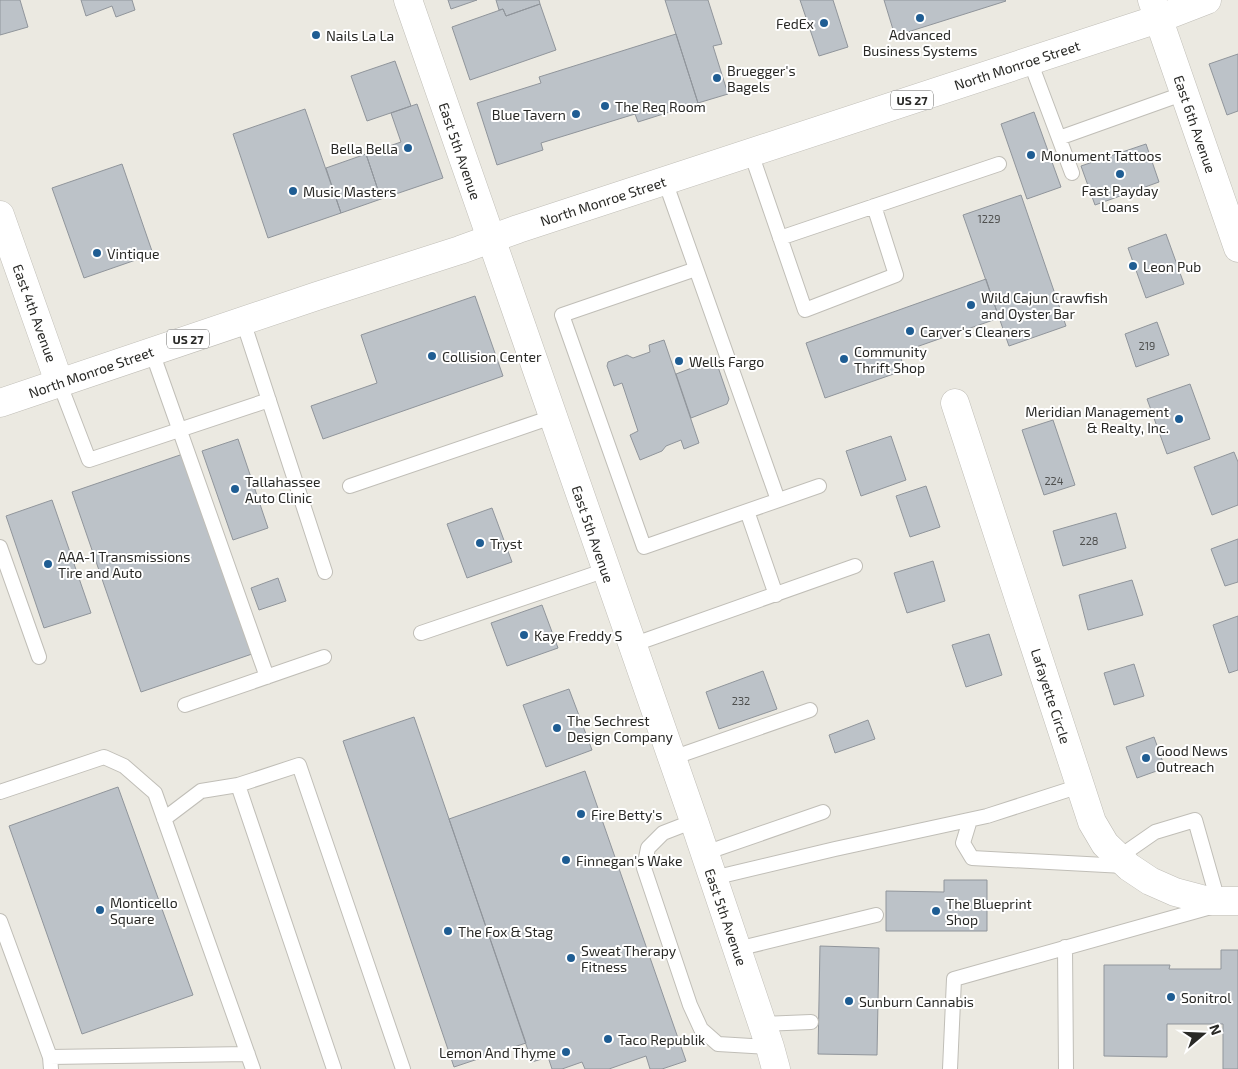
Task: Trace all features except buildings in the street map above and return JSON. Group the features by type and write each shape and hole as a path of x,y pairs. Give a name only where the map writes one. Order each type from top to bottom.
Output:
{"street":[{"name":"East 5th Avenue","path":"408,0 694,821 769,1047"},
{"name":"North Monroe Street","path":"0,403 1030,61 1155,9 1207,0"},
{"name":"East 6th Avenue","path":"1155,9 1237,240"},
{"name":"East 4th Avenue","path":"0,215 60,382"},
{"name":"Lafayette Circle","path":"955,402 1092,822 1105,844 1124,862 1150,881 1175,892 1209,901 1229,901"}],"lane":[{"path":"1030,61 1072,173"},
{"path":"1059,138 1185,93"},
{"path":"751,153 805,310 896,275 874,206"},
{"path":"780,238 999,164"},
{"path":"665,181 778,500"},
{"path":"696,269 562,315 644,547 819,486"},
{"path":"243,321 325,572"},
{"path":"152,352 267,677"},
{"path":"60,382 89,460 269,400"},
{"path":"350,486 552,417"},
{"path":"747,511 776,595"},
{"path":"0,547 40,657"},
{"path":"632,645 855,566"},
{"path":"421,633 606,570"},
{"path":"185,705 324,657"},
{"path":"672,758 810,710"},
{"path":"0,792 104,757 124,766 155,793 253,1069"},
{"path":"164,819 201,791 238,785 299,765 403,1069"},
{"path":"238,785 334,1069"},
{"path":"709,866 835,849 970,820 1080,786"},
{"path":"709,866 823,812"},
{"path":"950,1069 954,979 1229,901 1195,820 1155,832 1124,862 972,858 963,843 970,820"},
{"path":"694,821 663,833 648,848 644,868 690,1005 701,1029 718,1044 769,1047 811,1022"},
{"path":"737,949 876,915"},
{"path":"0,921 51,1063 248,1054"},
{"path":"1065,947 1066,1069"}],"place":[{"name":"Advanced Business Systems","path":"920,18"},
{"name":"FedEx","path":"824,23"},
{"name":"Nails La La","path":"316,35"},
{"name":"Bruegger's Bagels","path":"717,78"},
{"name":"The Req Room","path":"605,106"},
{"name":"Blue Tavern","path":"576,114"},
{"name":"Bella Bella","path":"408,148"},
{"name":"Monument Tattoos","path":"1031,155"},
{"name":"Fast Payday Loans","path":"1120,174"},
{"name":"Music Masters","path":"293,191"},
{"name":"Vintique","path":"97,253"},
{"name":"Leon Pub","path":"1133,266"},
{"name":"Wild Cajun Crawfish and Oyster Bar","path":"971,305"},
{"name":"Carver's Cleaners","path":"910,331"},
{"name":"Collision Center","path":"432,356"},
{"name":"Community Thrift Shop","path":"844,359"},
{"name":"Wells Fargo","path":"679,361"},
{"name":"Meridian Management & Realty, Inc.","path":"1179,419"},
{"name":"Tallahassee Auto Clinic","path":"235,489"},
{"name":"Tryst","path":"480,543"},
{"name":"AAA-1 Transmissions Tire and Auto","path":"48,564"},
{"name":"Kaye Freddy S","path":"524,635"},
{"name":"The Sechrest Design Company","path":"557,728"},
{"name":"Good News Outreach","path":"1146,758"},
{"name":"Fire Betty's","path":"581,814"},
{"name":"Finnegan's Wake","path":"566,860"},
{"name":"Monticello Square","path":"100,910"},
{"name":"The Blueprint Shop","path":"936,911"},
{"name":"The Fox & Stag","path":"448,931"},
{"name":"Sweat Therapy Fitness","path":"571,958"},
{"name":"Sonitrol","path":"1171,997"},
{"name":"Sunburn Cannabis","path":"849,1001"},
{"name":"Taco Republik","path":"608,1039"},
{"name":"Lemon And Thyme","path":"566,1052"}]}
